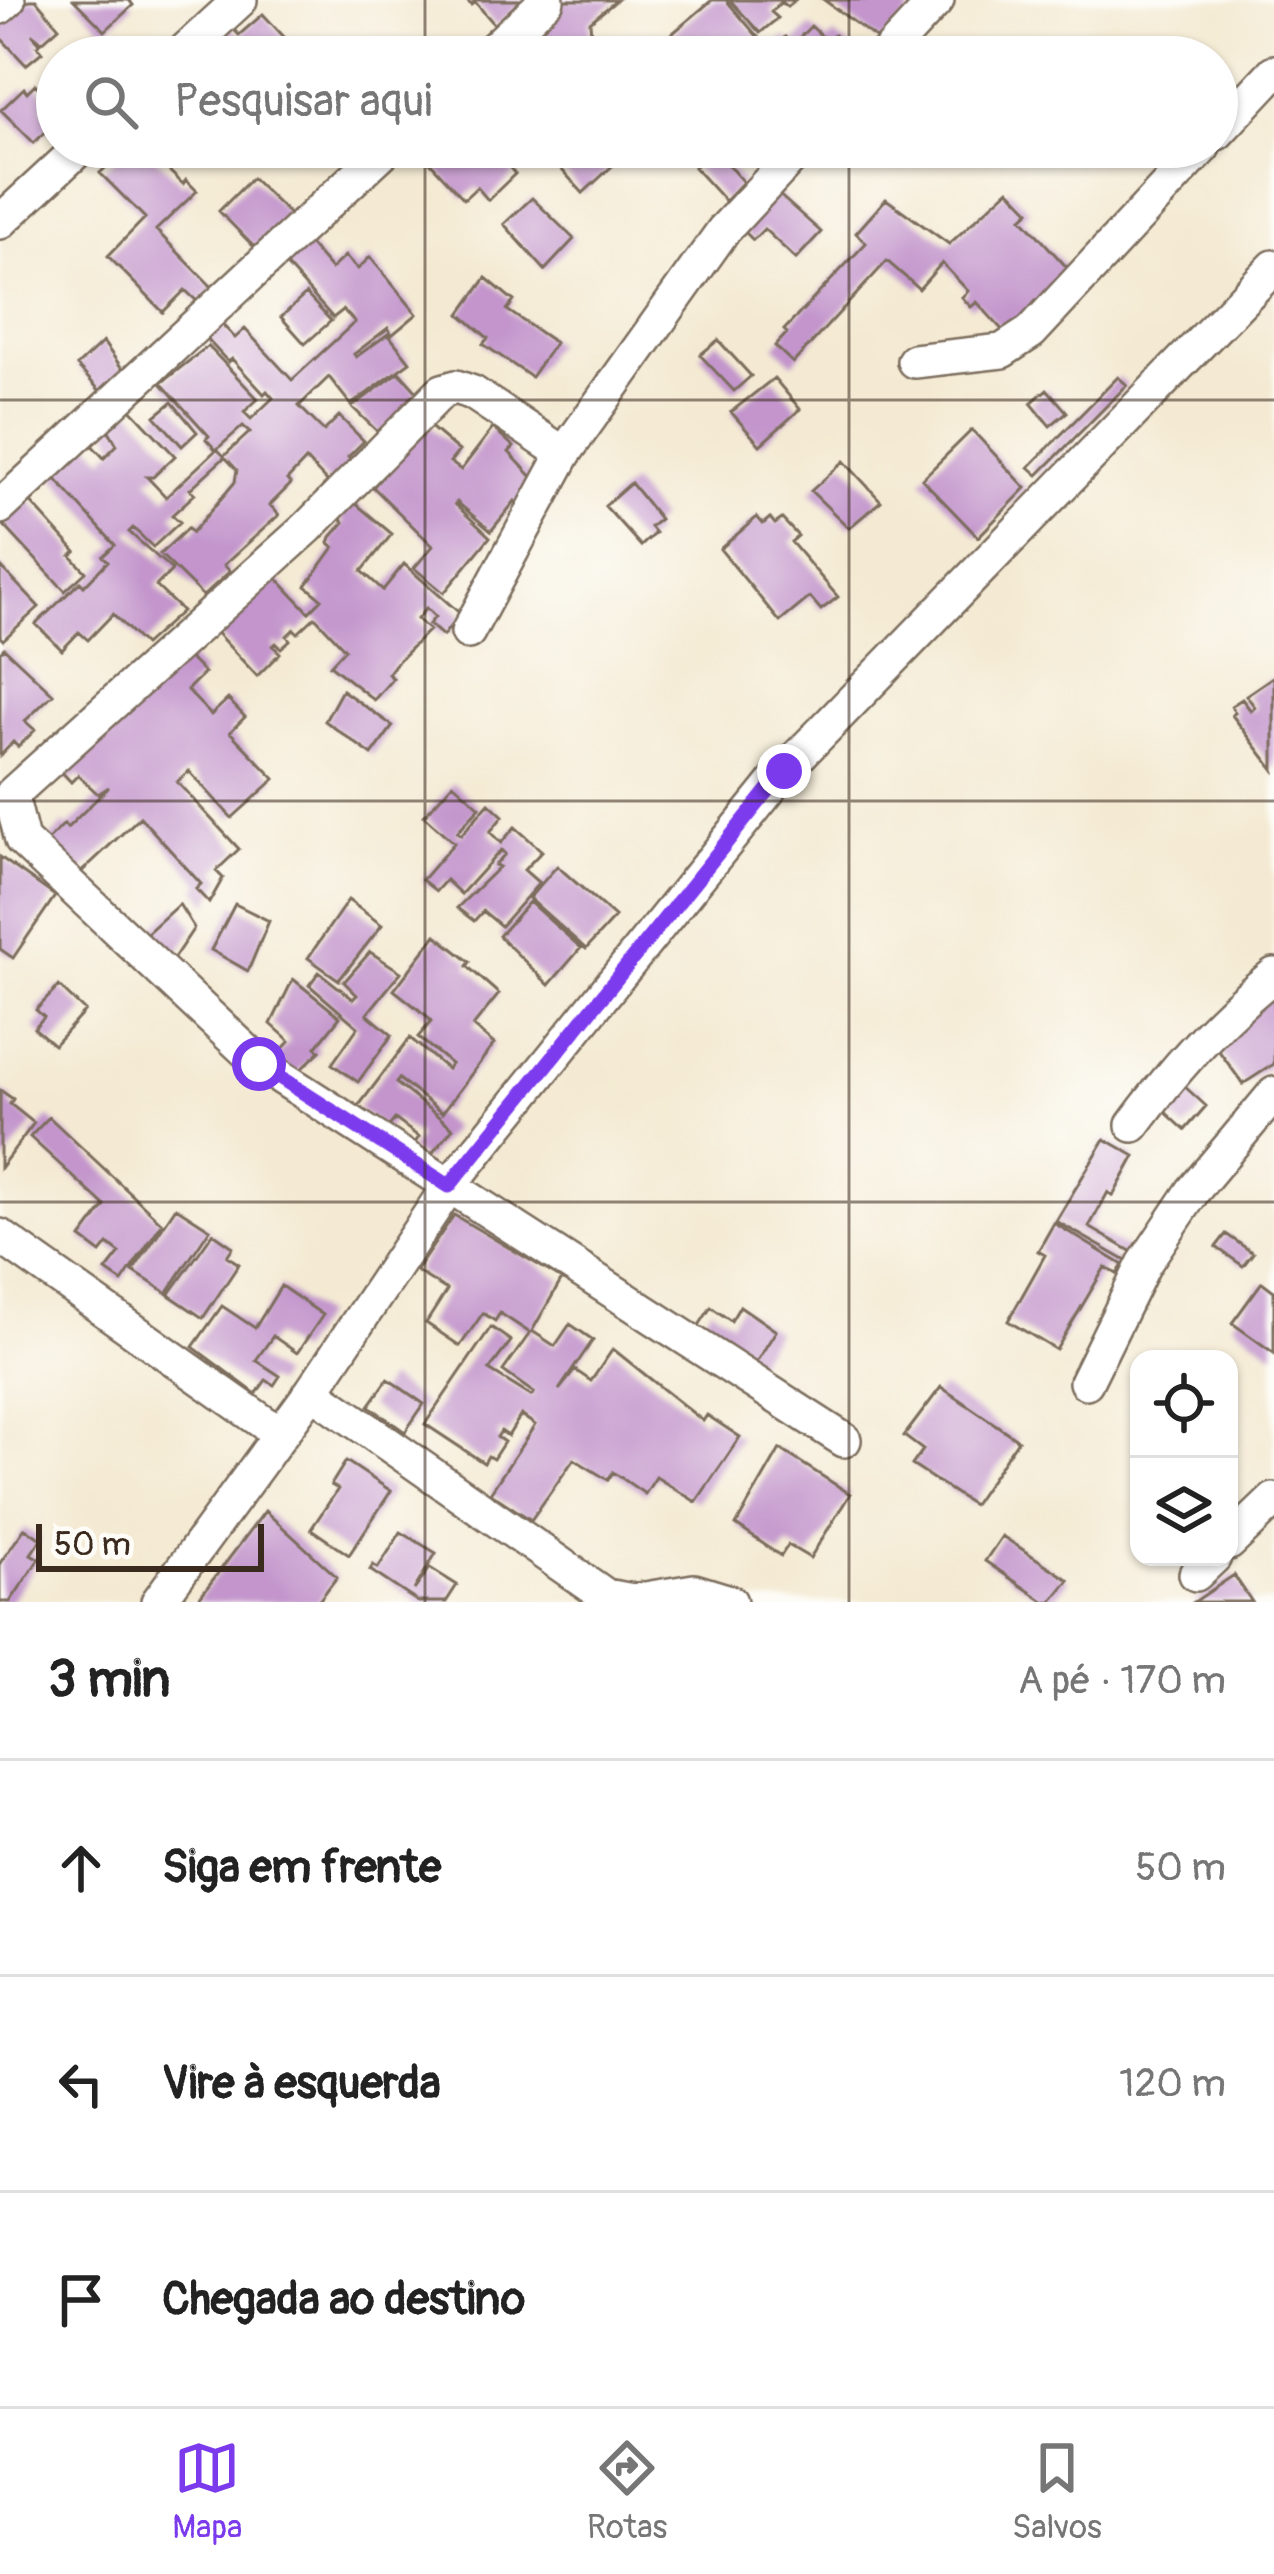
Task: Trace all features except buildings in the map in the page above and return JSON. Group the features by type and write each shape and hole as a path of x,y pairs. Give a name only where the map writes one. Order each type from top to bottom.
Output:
{"street":[{"path":"0,8 8,0"},
{"path":"201,36 240,0"},
{"path":"508,36 547,0"},
{"path":"904,36 937,0"},
{"path":"1238,111 1274,72"},
{"path":"0,221 58,168"},
{"path":"0,507 365,168"},
{"path":"469,632 564,454 723,231 782,168"},
{"path":"914,361 1002,351 1030,332 1184,168"},
{"path":"158,1602 312,1390 449,1186 784,771 1274,267"},
{"path":"564,454 473,393 456,387 442,391 308,527 11,795 22,840 259,1064 844,1440"},
{"path":"1133,1125 1174,1070 1240,1001 1274,975"},
{"path":"1086,1382 1144,1264 1192,1191 1274,1094"},
{"path":"0,1236 280,1435"},
{"path":"312,1390 606,1595 633,1601 694,1591 730,1602"},
{"path":"1238,1534 1274,1500"}],"route":[{"path":"259,1064 449,1186 784,771"}]}
